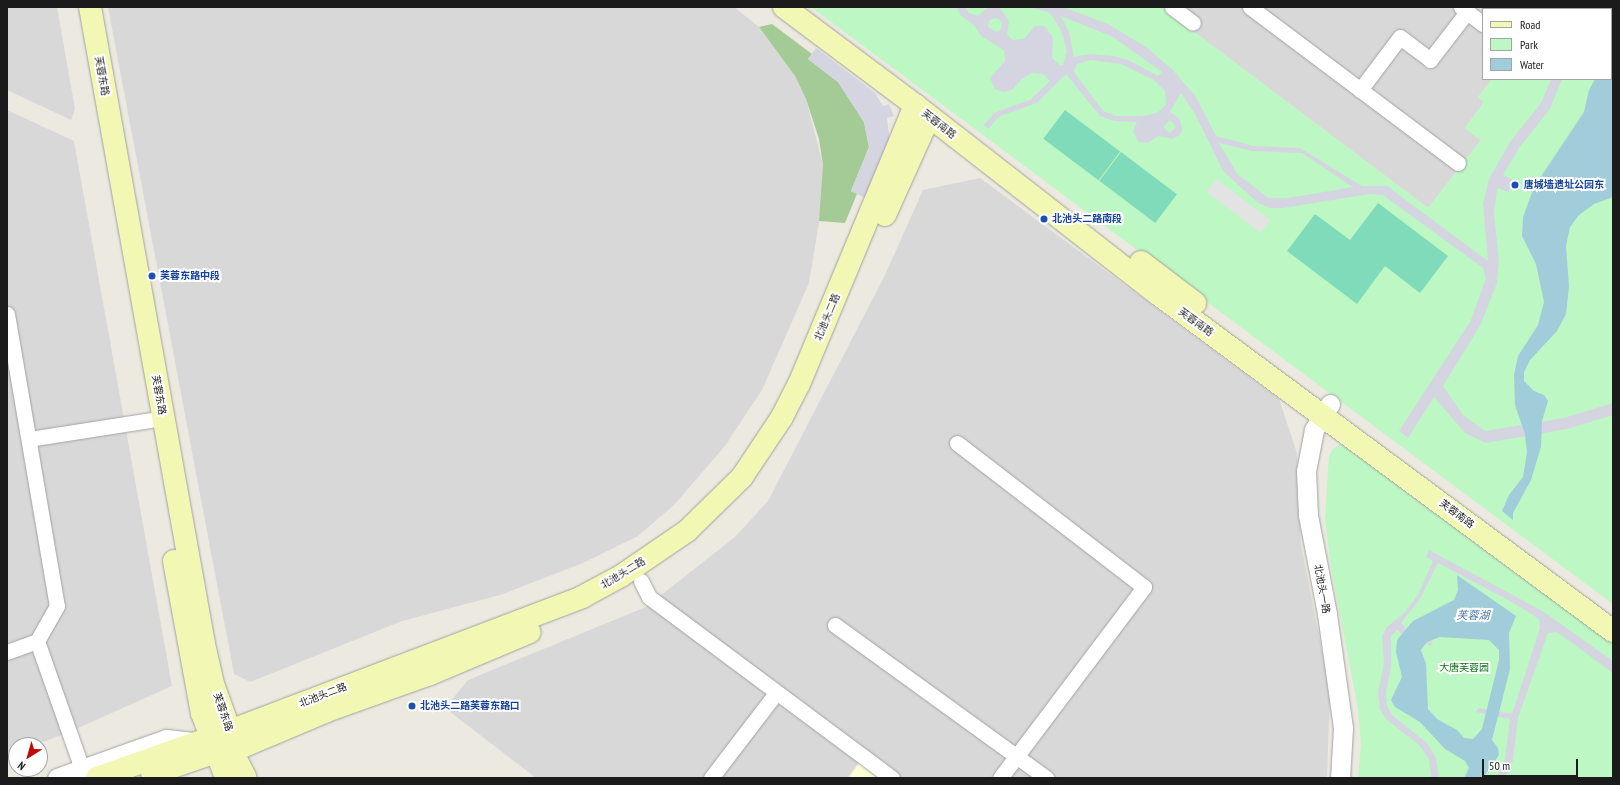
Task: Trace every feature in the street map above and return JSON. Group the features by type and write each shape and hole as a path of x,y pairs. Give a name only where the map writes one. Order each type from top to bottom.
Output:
{"main road":[{"name":"芙蓉东路","path":"76,7 151,420 189,650 202,713 226,778"},
{"name":"芙蓉东路","path":"90,7 204,644 213,684 214,745 246,778"},
{"name":"芙蓉南路","path":"784,7 922,111 1158,294 1326,409 1613,618"},
{"name":"芙蓉南路","path":"802,7 1613,631"},
{"name":"北池头二路","path":"141,778 214,745 582,596 655,554 687,531 716,505 742,477 782,417 799,384 922,111"},
{"name":"北池头二路","path":"89,774 214,745 327,711 430,674 606,600 641,581 708,531 750,485 790,429 827,353 922,111"}],"street":[{"path":"1172,7 1193,23"},
{"path":"1250,7 1458,163"},
{"path":"1360,90 1400,37 1430,60 1464,9 1482,23"},
{"path":"7,314 56,606 37,641 7,652"},
{"name":"北池头一路","path":"1326,409 1314,430 1306,471 1308,515 1327,614 1343,728 1340,778"},
{"path":"29,439 151,420"},
{"path":"958,443 1144,587 1000,778"},
{"path":"641,581 649,597 892,778"},
{"path":"834,625 1046,778"},
{"path":"37,641 89,774 57,778"},
{"path":"711,778 776,693"},
{"path":"179,778 214,745"}],"shaded area":[{"path":"7,7 57,7 75,109 71,120 7,90"},
{"path":"108,7 734,7 759,27 795,76 806,99 823,165 822,204 809,283 762,390 725,446 674,505 638,536 583,563 500,595 402,621 250,682 234,674"},
{"path":"957,7 965,7 969,13 978,16 988,7 999,7 1009,21 1007,35 1013,40 1024,39 1035,26 1044,26 1053,37 1052,58 1060,65 1063,65 1067,51 1061,30 1050,13 1031,7 1063,7 1108,24 1146,47 1172,69 1196,97 1216,136 1253,146 1300,148 1362,186 1387,186 1488,261 1483,204 1489,179 1510,142 1541,103 1551,80 1562,80 1550,109 1519,148 1503,175 1513,180 1508,192 1498,188 1497,190 1494,213 1499,261 1497,283 1481,324 1443,386 1463,415 1485,431 1564,418 1613,403 1613,415 1567,429 1486,443 1465,433 1434,397 1408,438 1399,431 1471,320 1486,278 1483,268 1383,195 1370,194 1283,208 1270,208 1258,203 1223,171 1195,114 1181,93 1170,112 1179,118 1182,129 1180,135 1172,139 1158,136 1148,143 1139,142 1133,132 1137,122 1114,121 1100,116 1066,74 1037,103 1000,116 988,129 984,125 994,113 1030,100 1050,81 1043,74 1032,73 1023,78 1012,90 1003,92 995,89 990,78 1005,61 1004,50 981,36 974,25 960,15","holes":["1061,16 1113,37 1162,72 1158,76 1130,61 1114,56 1090,54 1074,57 1069,32","994,18 999,19 1002,23 1001,29 997,32 988,27 989,21","1091,60 1121,64 1154,80 1165,91 1166,105 1157,113 1143,116 1116,116 1103,111 1074,72 1077,64","1170,120 1176,127 1170,133 1163,127","1219,143 1252,151 1302,153 1353,187 1288,198 1269,198 1238,175"]},
{"path":"1161,7 1500,7 1482,8 1482,80 1491,80 1478,97 1484,102 1465,128 1481,140 1428,208"},
{"path":"772,24 812,54 808,59 838,82 864,122 869,147 851,191 857,194 845,223 819,221 823,165 819,139 806,99 795,76 759,27"},
{"path":"816,48 875,93 883,106 889,104 894,116 887,118 890,144 867,199 851,191 869,147 864,122 838,82 808,59"},
{"path":"7,110 74,141 172,686 48,740 48,737 8,737 7,755"},
{"path":"980,178 1279,399 1297,453 1301,545 1330,691 1327,778 886,778 861,759 847,778 536,778 445,708 468,680 646,607 735,537 768,501 884,277 923,190"},
{"path":"1216,179 1270,220 1261,233 1206,192"},
{"path":"1429,550 1544,612 1613,661 1613,673 1557,632 1548,633 1518,718 1513,760 1505,778 1497,778 1505,759 1510,719 1476,712 1478,708 1512,714 1540,628 1539,619 1512,602 1438,563 1420,599 1401,623 1410,634 1420,633 1433,643 1430,646 1419,637 1409,639 1397,630 1391,636 1391,666 1386,693 1387,706 1392,715 1428,744 1436,758 1439,778 1431,778 1429,759 1419,745 1386,719 1380,709 1378,693 1384,664 1382,636 1387,627 1404,613 1418,595 1433,561 1426,557"},
{"path":"861,761 884,778 849,778"}],"green space":[{"path":"811,7 1161,7 1428,208 1481,140 1465,128 1484,102 1478,97 1491,80 1612,80 1612,8 1499,8 1613,7 1613,604"},
{"path":"1065,110 1120,152 1098,180 1043,139"},
{"path":"1121,152 1177,194 1155,223 1099,181"},
{"path":"1378,203 1448,256 1420,293 1385,266 1357,304 1287,251 1315,214 1350,240"},
{"name":"大唐芙蓉园","path":"1343,443 1613,642 1613,778 1358,778 1361,743 1358,709 1331,567 1325,519 1329,456 1333,449"}],"water":[{"path":"1613,7 1613,197 1594,204 1579,215 1570,227 1566,246 1569,286 1566,314 1557,331 1530,360 1524,372 1524,381 1534,391 1544,395 1548,401 1542,421 1541,447 1531,480 1513,513 1513,520 1502,511 1509,495 1523,477 1527,452 1525,434 1515,405 1514,375 1518,356 1538,325 1544,302 1536,264 1522,236 1523,217 1534,187 1584,112 1589,90 1594,80 1612,80 1612,8 1601,8"},
{"name":"芙蓉湖","path":"1457,575 1516,616 1509,633 1510,669 1492,740 1498,748 1499,755 1483,778 1464,778 1469,768 1465,761 1445,749 1420,722 1395,707 1391,700 1402,677 1396,652 1397,640 1413,621 1454,600 1458,590","holes":["1440,637 1489,640 1499,650 1499,660 1482,729 1473,739 1464,738 1457,730 1437,719 1428,709 1426,664 1421,650 1427,642"]}],"place":[{"name":"唐城墙遗址公园东","path":"1515,185"},
{"name":"北池头二路南段","path":"1044,219"},
{"name":"芙蓉东路中段","path":"152,276"},
{"name":"北池头二路芙蓉东路口","path":"412,706"}]}
